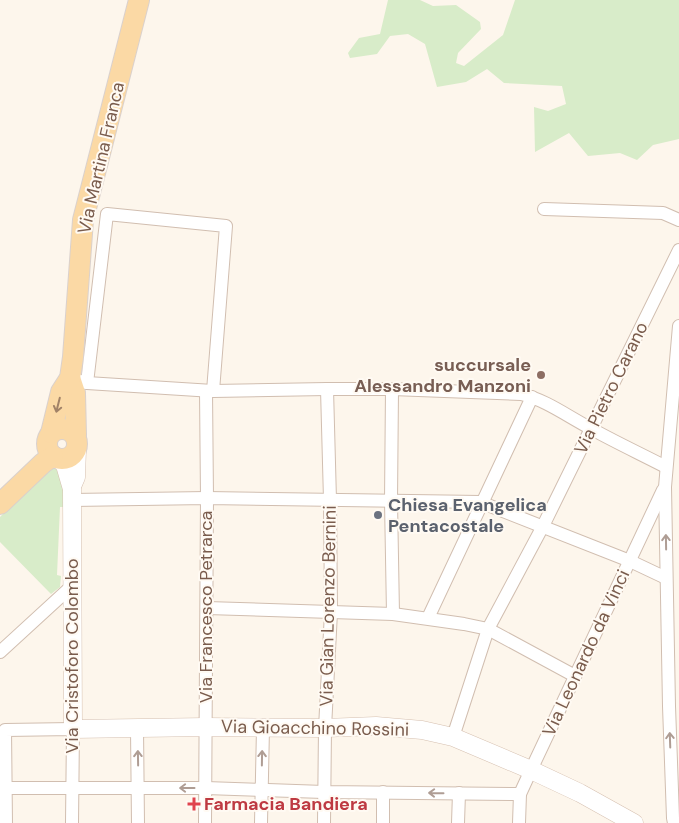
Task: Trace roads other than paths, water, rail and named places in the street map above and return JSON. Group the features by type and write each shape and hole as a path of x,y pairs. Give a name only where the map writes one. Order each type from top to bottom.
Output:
{"main road":[{"name":"Via Martina Franca","path":"76,442 75,393 78,380 73,357 83,220 139,0"},
{"name":"Via Martina Franca","path":"0,504 52,447 61,392 78,380"},
{"path":"64,428 72,432 76,442 74,453 67,458 52,447 55,430 64,428"}],"street":[{"path":"544,209 663,213 679,220"},
{"name":"Via Francesco Petrarca","path":"78,380 107,214 226,226 210,391 207,498 206,823"},
{"name":"Via Pietro Carano","path":"453,737 488,629 543,526 679,250"},
{"path":"674,823 669,706 665,487 679,326"},
{"path":"78,380 210,391 392,389 521,394 547,404 666,467"},
{"name":"Via Gian Lorenzo Bernini","path":"324,823 325,728 331,612 327,389"},
{"path":"392,389 393,614"},
{"path":"428,618 532,397"},
{"name":"Via Cristoforo Colombo","path":"72,823 72,494 76,476 76,442"},
{"name":"Via Cristoforo Colombo","path":"52,447 65,464 72,494"},
{"name":"Via Leonardo da Vinci","path":"519,823 520,794 665,487"},
{"path":"72,494 481,503 630,561 666,578"},
{"path":"0,652 72,586"},
{"path":"206,608 393,614 428,618 488,629 575,676"},
{"name":"Via Gioacchino Rossini","path":"6,788 5,730 385,727 422,730 453,737 531,770 634,823"},
{"path":"261,823 263,728"},
{"path":"137,729 138,823"},
{"path":"6,823 6,788 206,788 324,792 520,794"},
{"path":"383,792 383,823"},
{"path":"458,823 459,793"}],"place":[{"name":"succursale Alessandro Manzoni","path":"541,375"},
{"name":"Chiesa Evangelica Pentacostale","path":"378,515"},
{"name":"Farmacia Bandiera","path":"194,804"}]}
